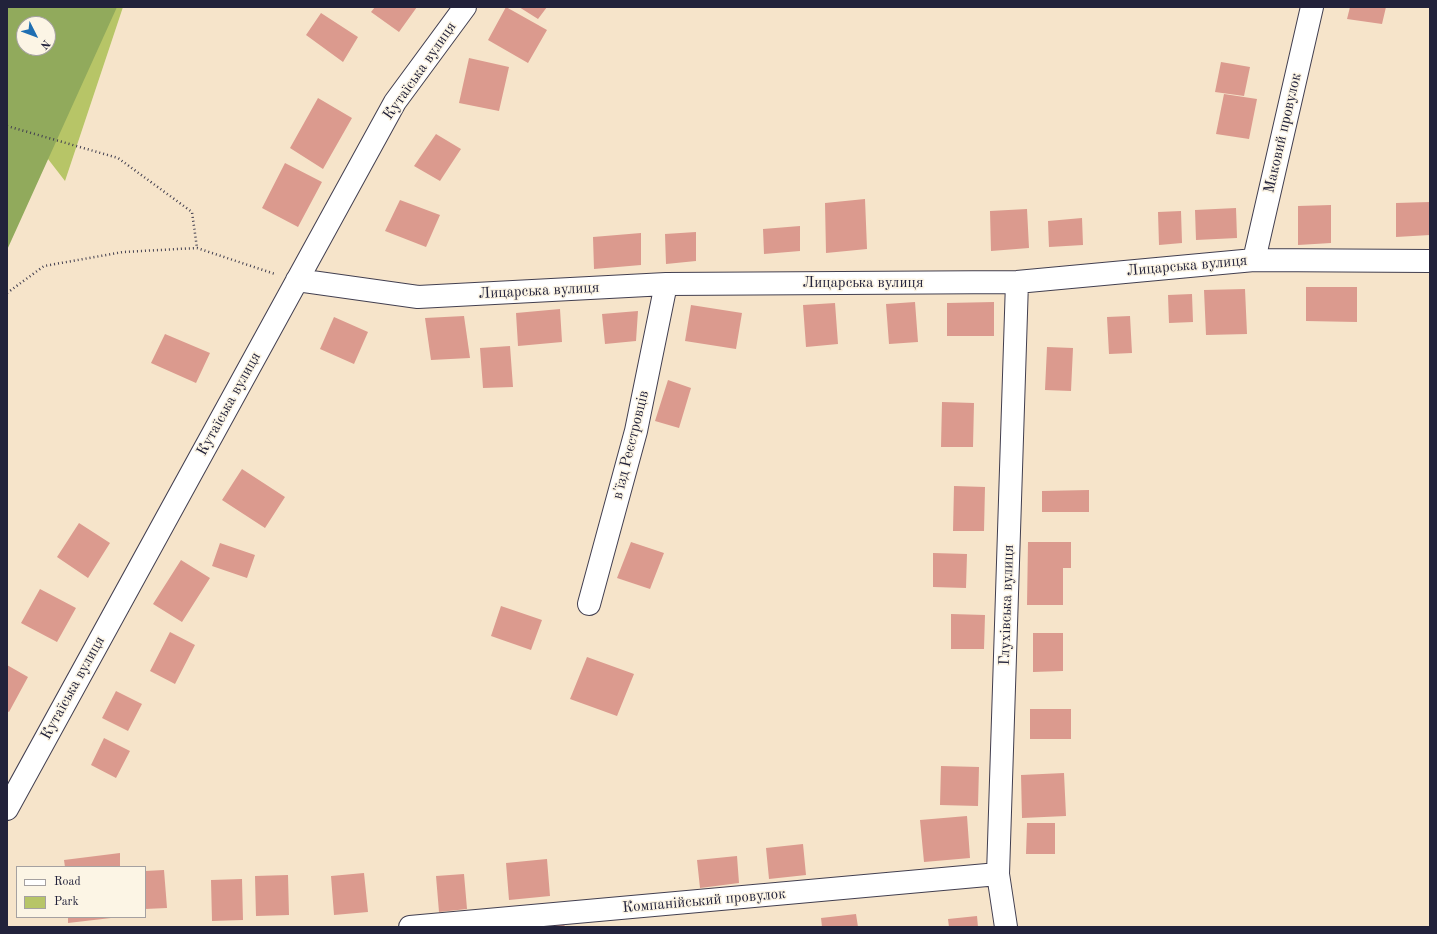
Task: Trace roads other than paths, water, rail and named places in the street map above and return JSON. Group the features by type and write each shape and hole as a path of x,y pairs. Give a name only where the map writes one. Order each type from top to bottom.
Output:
{"street":[{"name":"Кутаїська вулиця","path":"7,809 395,102 465,7"},
{"name":"Маковий провулок","path":"1254,260 1312,7"},
{"name":"Лицарська вулиця","path":"297,280 418,297 666,284 1017,282 1254,260 1430,261"},
{"name":"Глухівська вулиця","path":"1006,927 998,874 1017,282"},
{"name":"в'їзд Реєстровців","path":"589,604 636,431 666,284"},
{"name":"Компанійський провулок","path":"410,927 998,874"}]}
